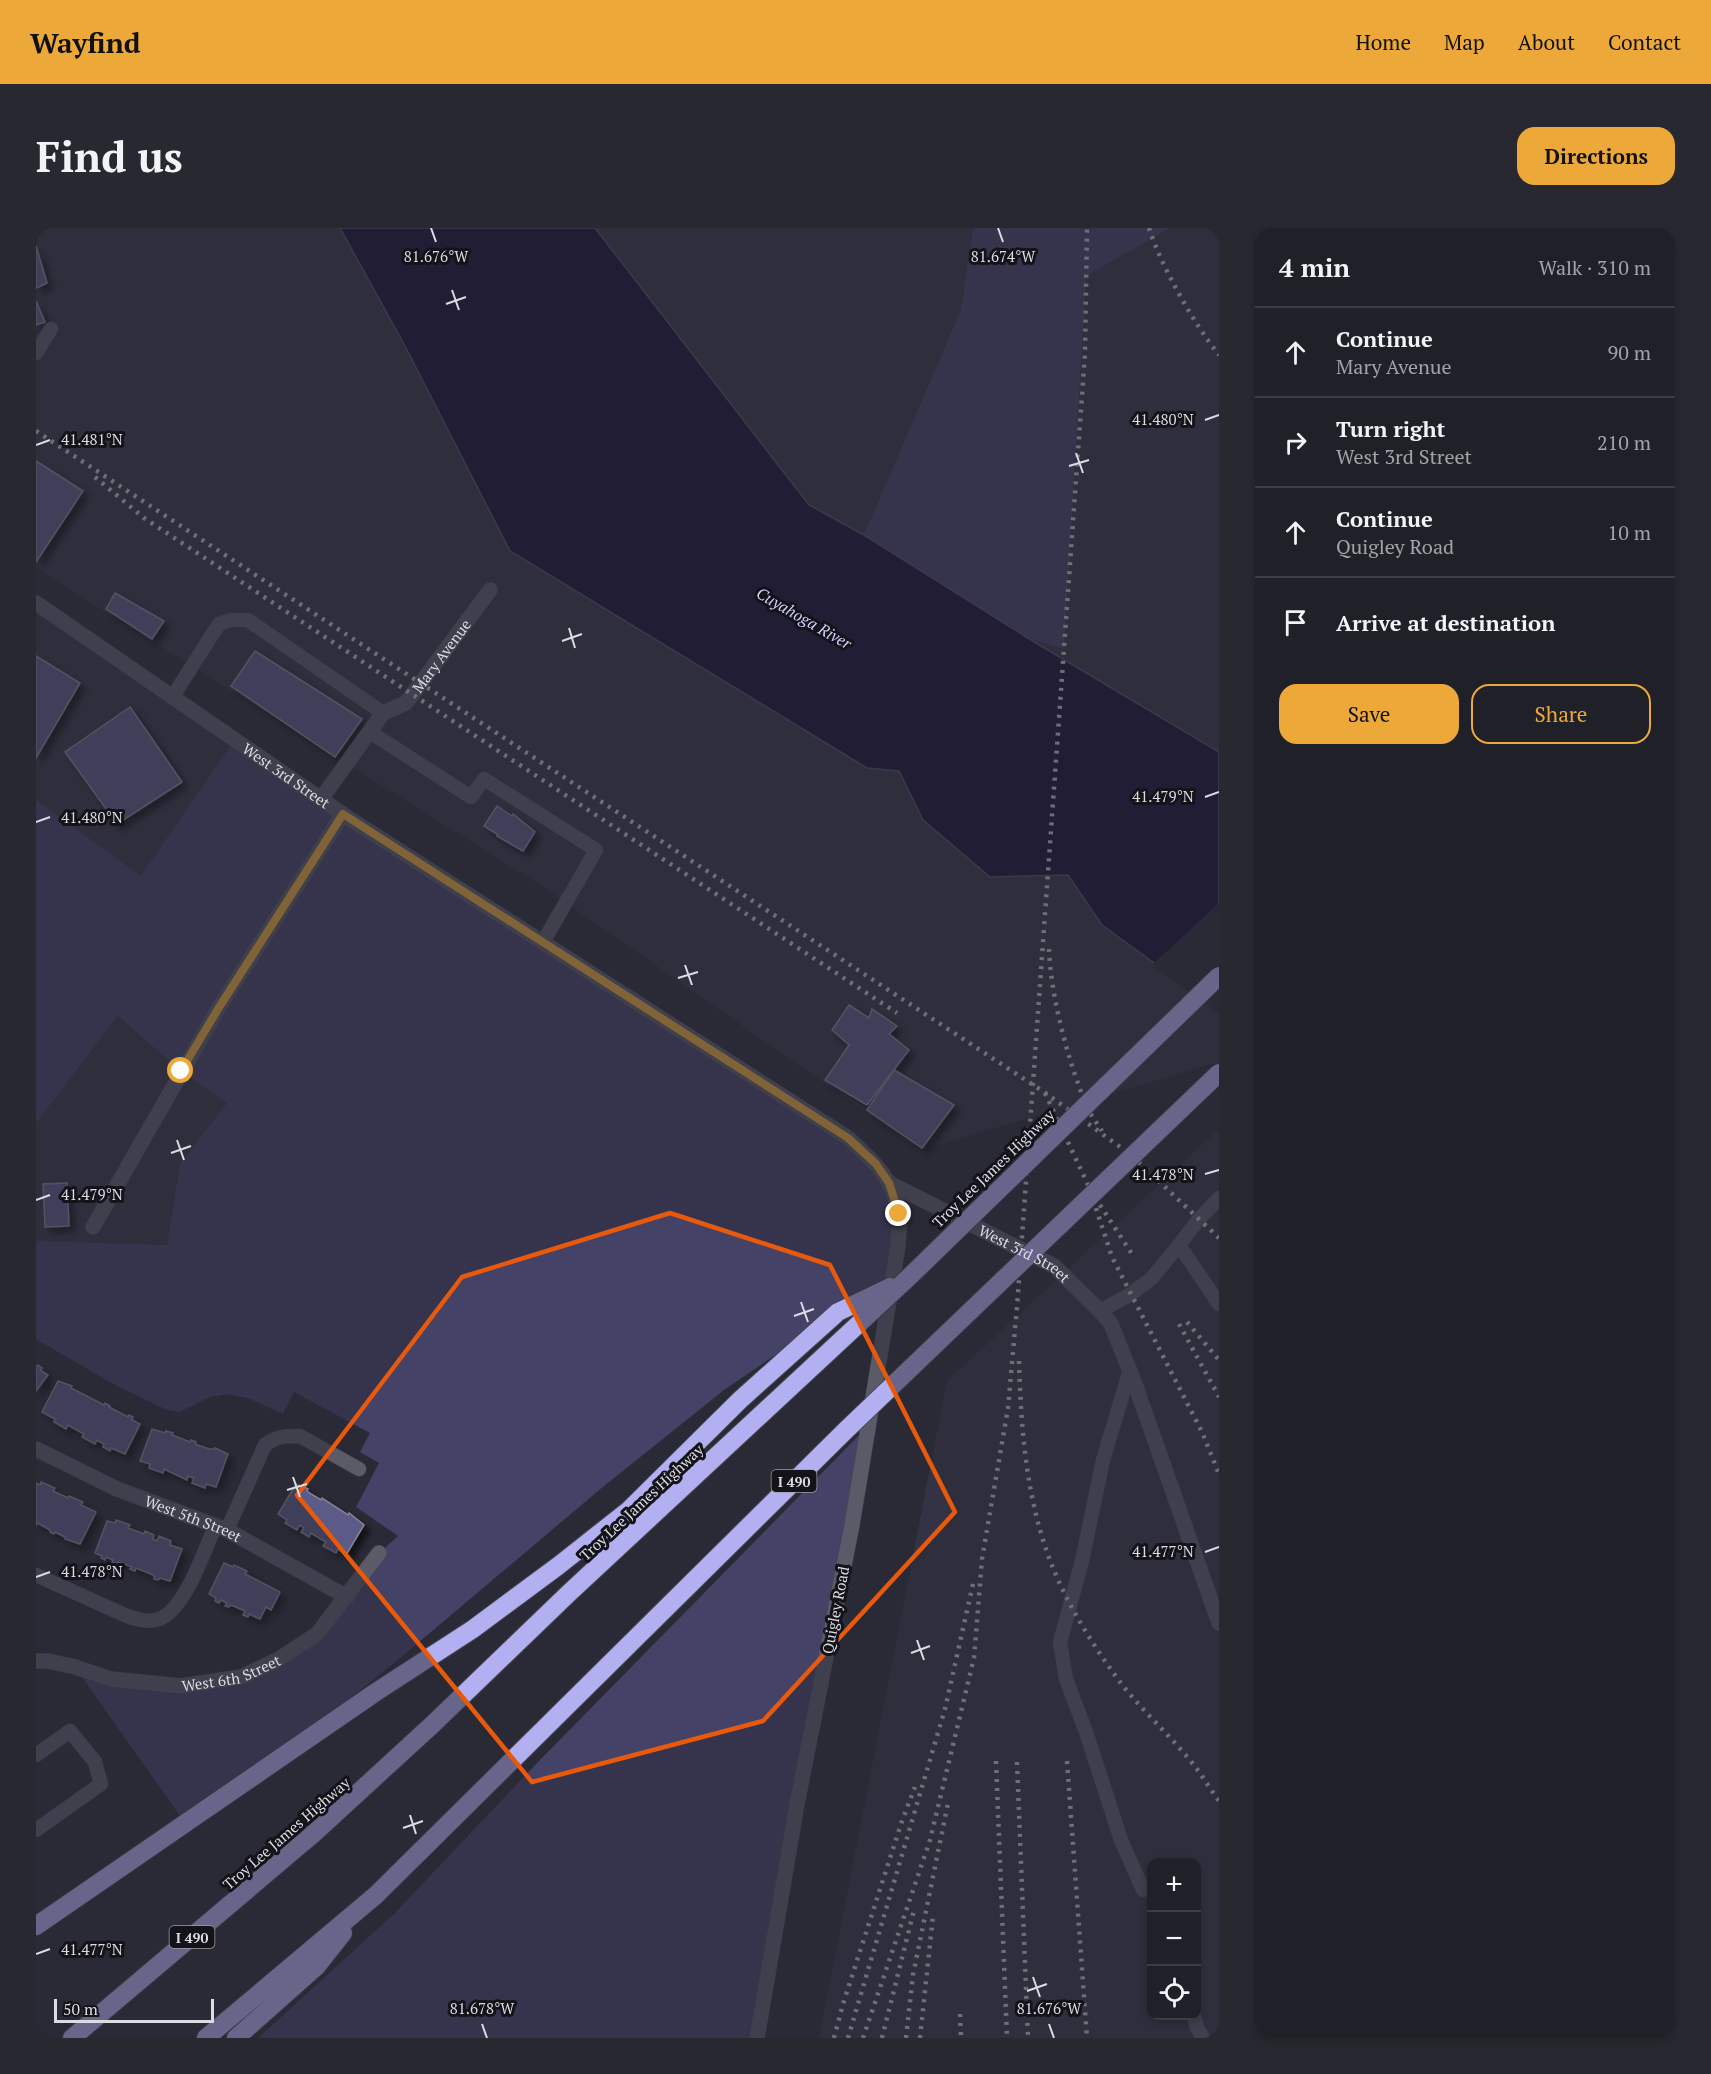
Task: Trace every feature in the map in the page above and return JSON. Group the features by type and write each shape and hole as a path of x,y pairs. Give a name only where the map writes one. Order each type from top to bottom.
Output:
{"highway":[{"name":"Troy Lee James Highway","path":"72,2038 312,1835 434,1724 569,1593 908,1278 1219,976"},
{"name":"I 490","path":"206,2038 375,1895 845,1431 1219,1073"},
{"path":"36,1926 376,1692 473,1629 558,1566 628,1510 740,1400 838,1312 908,1278"},
{"path":"236,2038 317,1966 375,1895"}],"street":[{"name":"Mary Avenue","path":"321,799 383,713 406,703 490,590"},
{"name":"West 3rd Street","path":"36,603 343,814 848,1138 876,1164 889,1183 1054,1266 1100,1311 1110,1324 1130,1370 1219,1623"},
{"path":"93,1227 218,1009 343,814"},
{"name":"Quigley Road","path":"757,2038 797,1804 852,1526 898,1246 899,1214 889,1183"},
{"name":"West 5th Street","path":"36,1449 117,1489 221,1527 347,1597"},
{"name":"West 6th Street","path":"36,1661 66,1665 111,1678 181,1686 241,1677 279,1659 317,1634 379,1553"}],"lane":[{"path":"36,353 51,329"},
{"path":"173,696 219,624 231,620 248,620 383,713"},
{"path":"370,732 471,797 484,779 596,850 543,942"},
{"path":"1100,1311 1131,1294 1152,1278 1199,1219 1219,1198"},
{"path":"1179,1245 1219,1304"},
{"path":"1130,1370 1103,1460 1082,1561 1060,1642 1066,1679 1121,1840 1143,1890"},
{"path":"36,1575 127,1616 141,1620 157,1620 170,1613 181,1599 265,1445 271,1440 300,1436 359,1469"},
{"path":"36,1755 70,1731 95,1762 101,1784 36,1830"},
{"path":"1195,2020 1203,2038"}],"highlighted area":[{"path":"670,1213 830,1265 955,1512 763,1721 532,1782 297,1495 462,1277"}],"shaded area":[{"path":"36,228 1219,228 1219,1062 920,1150 548,890 36,568"},
{"path":"973,228 1170,228 1086,276 1064,649 1026,637 864,535 961,310"},
{"path":"36,603 235,739 141,877 36,800"},
{"path":"235,739 876,1164 899,1214 891,1288 838,1312 724,1390 604,1486 399,1659 256,1774 185,1823 75,1667 181,1686 241,1677 317,1634 379,1553 398,1536 356,1507 379,1463 360,1452 370,1433 294,1392 283,1414 248,1398 227,1394 210,1397 179,1412 167,1410 115,1385 36,1339 36,1241 167,1245 180,1164 227,1103 181,1071 118,1016 36,1123 36,800 141,876"},
{"path":"118,1016 181,1071 228,1102 180,1164 168,1245 36,1241 36,1123"},
{"path":"1219,1129 1219,2038 819,2038 947,1381"},
{"path":"868,1426 757,2038 258,2038 394,1914 538,1762"}],"water":[{"name":"Cuyahoga River","path":"340,228 595,228 809,505 864,535 1026,637 1219,752 1219,1010 1102,925 1068,875 990,877 923,820 899,771 867,768 510,551 404,344"}],"pier":[{"path":"1219,903 1219,1013 1152,965"}],"building":[{"path":"36,246 47,283 36,288"},
{"path":"36,301 45,322 36,325"},
{"path":"36,461 83,491 36,562"},
{"path":"115,593 164,621 152,639 106,609"},
{"path":"255,651 362,719 335,757 231,686"},
{"path":"36,656 80,683 36,758"},
{"path":"130,707 182,782 117,824 65,752"},
{"path":"497,806 512,816 513,814 535,832 523,851 484,826"},
{"path":"849,1005 869,1018 872,1009 897,1026 889,1034 909,1050 867,1105 825,1080 849,1045 832,1030"},
{"path":"894,1070 954,1105 922,1148 867,1110"},
{"path":"67,1183 69,1226 45,1227 43,1184"},
{"path":"38,1365 42,1368 40,1370 48,1375 36,1391 36,1367"},
{"path":"58,1381 72,1386 71,1388 104,1405 105,1403 128,1417 129,1415 133,1417 132,1420 140,1424 125,1454 111,1448 110,1451 97,1440 95,1444 82,1437 84,1434 68,1425 66,1429 54,1422 55,1419 42,1412"},
{"path":"152,1429 173,1433 172,1435 196,1442 195,1444 209,1449 215,1448 228,1454 216,1487 206,1484 205,1488 192,1483 194,1478 188,1476 187,1480 164,1469 163,1473 149,1468 150,1464 140,1461"},
{"path":"41,1482 55,1488 53,1491 83,1502 81,1505 96,1512 80,1544 65,1539 55,1532 54,1534 50,1532 38,1523 36,1525 36,1483 40,1485"},
{"path":"296,1484 308,1489 307,1491 311,1494 321,1500 322,1498 348,1515 349,1513 364,1525 346,1555 338,1549 336,1553 323,1546 326,1542 311,1533 309,1537 301,1532 304,1528 300,1525 297,1530 285,1523 287,1520 278,1514"},
{"path":"116,1520 130,1525 128,1528 154,1535 153,1539 157,1541 159,1536 171,1541 170,1545 182,1549 170,1581 154,1579 151,1574 136,1568 135,1571 130,1569 132,1567 118,1562 117,1564 106,1557 105,1560 95,1553 107,1521 115,1523"},
{"path":"224,1563 247,1571 245,1574 280,1592 271,1610 266,1607 260,1619 249,1614 248,1617 243,1615 245,1611 231,1605 225,1606 227,1603 221,1600 219,1603 215,1601 216,1598 209,1594"}],"railway":[{"path":"863,2038 930,1840 974,1658 982,1559 1008,1408 1085,354 1087,228"},
{"path":"1149,228 1161,260 1179,294 1219,355"},
{"path":"36,431 1044,1092 1130,1154 1219,1238"},
{"path":"95,477 144,518 897,1013"},
{"path":"1049,949 1053,988 1067,1050 1087,1107 1102,1131"},
{"path":"1045,1093 1089,1187 1112,1257 1202,1432 1219,1474"},
{"path":"1100,1205 1134,1257"},
{"path":"1187,1322 1219,1360"},
{"path":"1179,1324 1219,1397"},
{"path":"1019,1361 1023,1431 1033,1500 1045,1546 1058,1581 1085,1631 1117,1678 1193,1764 1219,1801"},
{"path":"848,2038 945,1709 973,1584"},
{"path":"996,1761 1007,2038"},
{"path":"1067,1761 1087,2038"},
{"path":"1017,1762 1028,2038"},
{"path":"834,2038 902,1821 915,1787"},
{"path":"906,2038 913,1975 948,1803"},
{"path":"882,2038 914,1910"},
{"path":"920,2038 933,1916"},
{"path":"960,2014 961,2038"}],"route":[{"path":"181,1071 343,814 848,1138 876,1164 889,1183 899,1214"}]}
